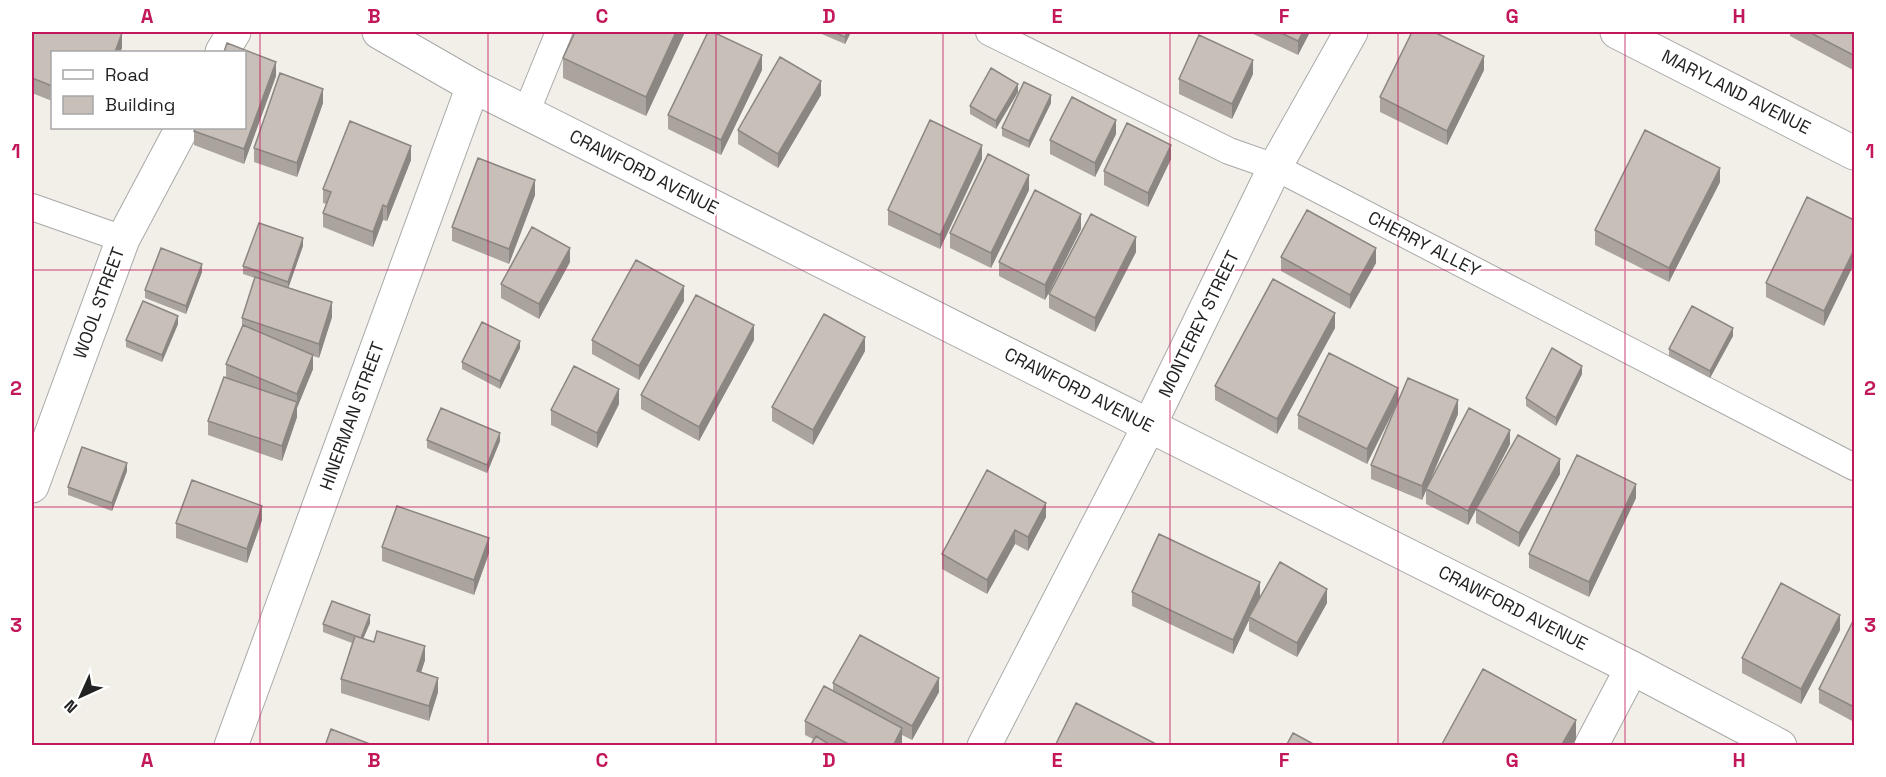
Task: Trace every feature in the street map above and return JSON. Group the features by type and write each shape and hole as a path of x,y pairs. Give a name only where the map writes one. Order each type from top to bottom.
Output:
{"street":[{"path":"223,51 234,32"},
{"name":"CRAWFORD AVENUE","path":"379,32 473,86 1632,668 1780,746"},
{"name":"MONTEREY STREET","path":"984,746 1149,426 1275,167 1351,32"},
{"name":"MARYLAND AVENUE","path":"1617,32 1854,153"},
{"name":"HINERMAN STREET","path":"231,746 473,86"},
{"name":"WOOL STREET","path":"32,486 123,239 181,129"},
{"path":"1591,746 1632,668"}],"lane":[{"path":"526,113 559,32"},
{"name":"CHERRY ALLEY","path":"989,32 1229,151 1275,167 1854,467"},
{"path":"32,207 123,239"}],"building":[{"path":"32,32 122,33 115,51 51,51 51,86 32,78"},
{"path":"575,32 676,32 646,97 563,58"},
{"path":"708,32 713,32 762,55 721,140 668,115"},
{"path":"834,32 847,32 845,37"},
{"path":"1279,32 1303,32 1298,41"},
{"path":"1412,32 1434,32 1484,56 1447,131 1380,97"},
{"path":"1809,32 1854,32 1853,55"},
{"path":"1199,35 1253,60 1232,104 1179,79"},
{"path":"227,43 276,62 244,149 194,131 195,129 246,129 246,51 224,51"},
{"path":"780,57 821,81 778,154 738,130"},
{"path":"991,68 1018,84 996,121 970,106"},
{"path":"280,73 323,89 297,163 254,148"},
{"path":"1024,82 1051,95 1029,141 1002,128"},
{"path":"1072,97 1116,120 1095,163 1050,140"},
{"path":"930,120 982,145 940,235 888,210"},
{"path":"350,121 411,146 387,207 383,205 373,232 323,213 331,192 323,189"},
{"path":"1127,123 1171,145 1148,193 1104,171"},
{"path":"1645,130 1720,168 1669,268 1595,230"},
{"path":"988,154 1029,175 991,253 950,233"},
{"path":"478,158 535,180 509,249 452,227"},
{"path":"1035,190 1081,214 1045,285 999,262"},
{"path":"1807,197 1854,220 1854,250 1824,311 1766,283"},
{"path":"1307,210 1376,248 1350,295 1281,257"},
{"path":"1091,214 1136,237 1095,318 1049,294"},
{"path":"259,223 303,238 288,282 243,266"},
{"path":"532,227 570,248 539,304 501,284"},
{"path":"161,248 202,264 186,306 145,290"},
{"path":"636,260 684,286 639,366 592,340"},
{"path":"255,277 332,302 319,344 242,318"},
{"path":"1273,279 1335,313 1277,419 1215,386"},
{"path":"696,295 754,325 699,427 641,395"},
{"path":"143,301 178,316 162,355 126,340"},
{"path":"1692,306 1733,328 1710,371 1669,349"},
{"path":"824,314 865,337 813,430 772,407"},
{"path":"482,322 520,341 500,381 462,362"},
{"path":"243,325 313,355 297,394 226,364"},
{"path":"1552,348 1582,366 1556,418 1526,398"},
{"path":"1329,353 1398,388 1367,449 1298,415"},
{"path":"574,366 619,389 597,433 551,410"},
{"path":"224,377 297,402 282,446 208,421"},
{"path":"1408,378 1458,400 1422,486 1371,465"},
{"path":"441,408 500,433 487,465 427,440"},
{"path":"1469,408 1510,430 1468,511 1426,489"},
{"path":"1518,435 1560,459 1519,533 1476,509"},
{"path":"82,447 127,463 112,503 68,487"},
{"path":"1577,455 1636,484 1589,582 1529,554"},
{"path":"987,470 1046,503 1028,537 1015,530 987,580 942,554"},
{"path":"192,480 262,506 247,549 176,523"},
{"path":"397,506 489,538 474,580 382,547"},
{"path":"1159,534 1260,582 1233,640 1132,592"},
{"path":"1280,562 1327,589 1297,643 1249,617"},
{"path":"1781,583 1840,615 1801,689 1742,658"},
{"path":"332,601 370,615 361,638 323,624"},
{"path":"1854,619 1854,707 1819,689"},
{"path":"377,631 425,646 417,671 438,678 429,706 341,679 355,636 374,642"},
{"path":"860,635 939,678 912,726 833,683"},
{"path":"1483,669 1576,720 1561,746 1441,746"},
{"path":"824,686 902,728 893,746 852,746 805,721"},
{"path":"1076,703 1158,745 1158,746 1055,746"},
{"path":"331,729 375,746 325,746"},
{"path":"1293,733 1317,746 1286,746"},
{"path":"816,736 832,746 810,746"}]}
